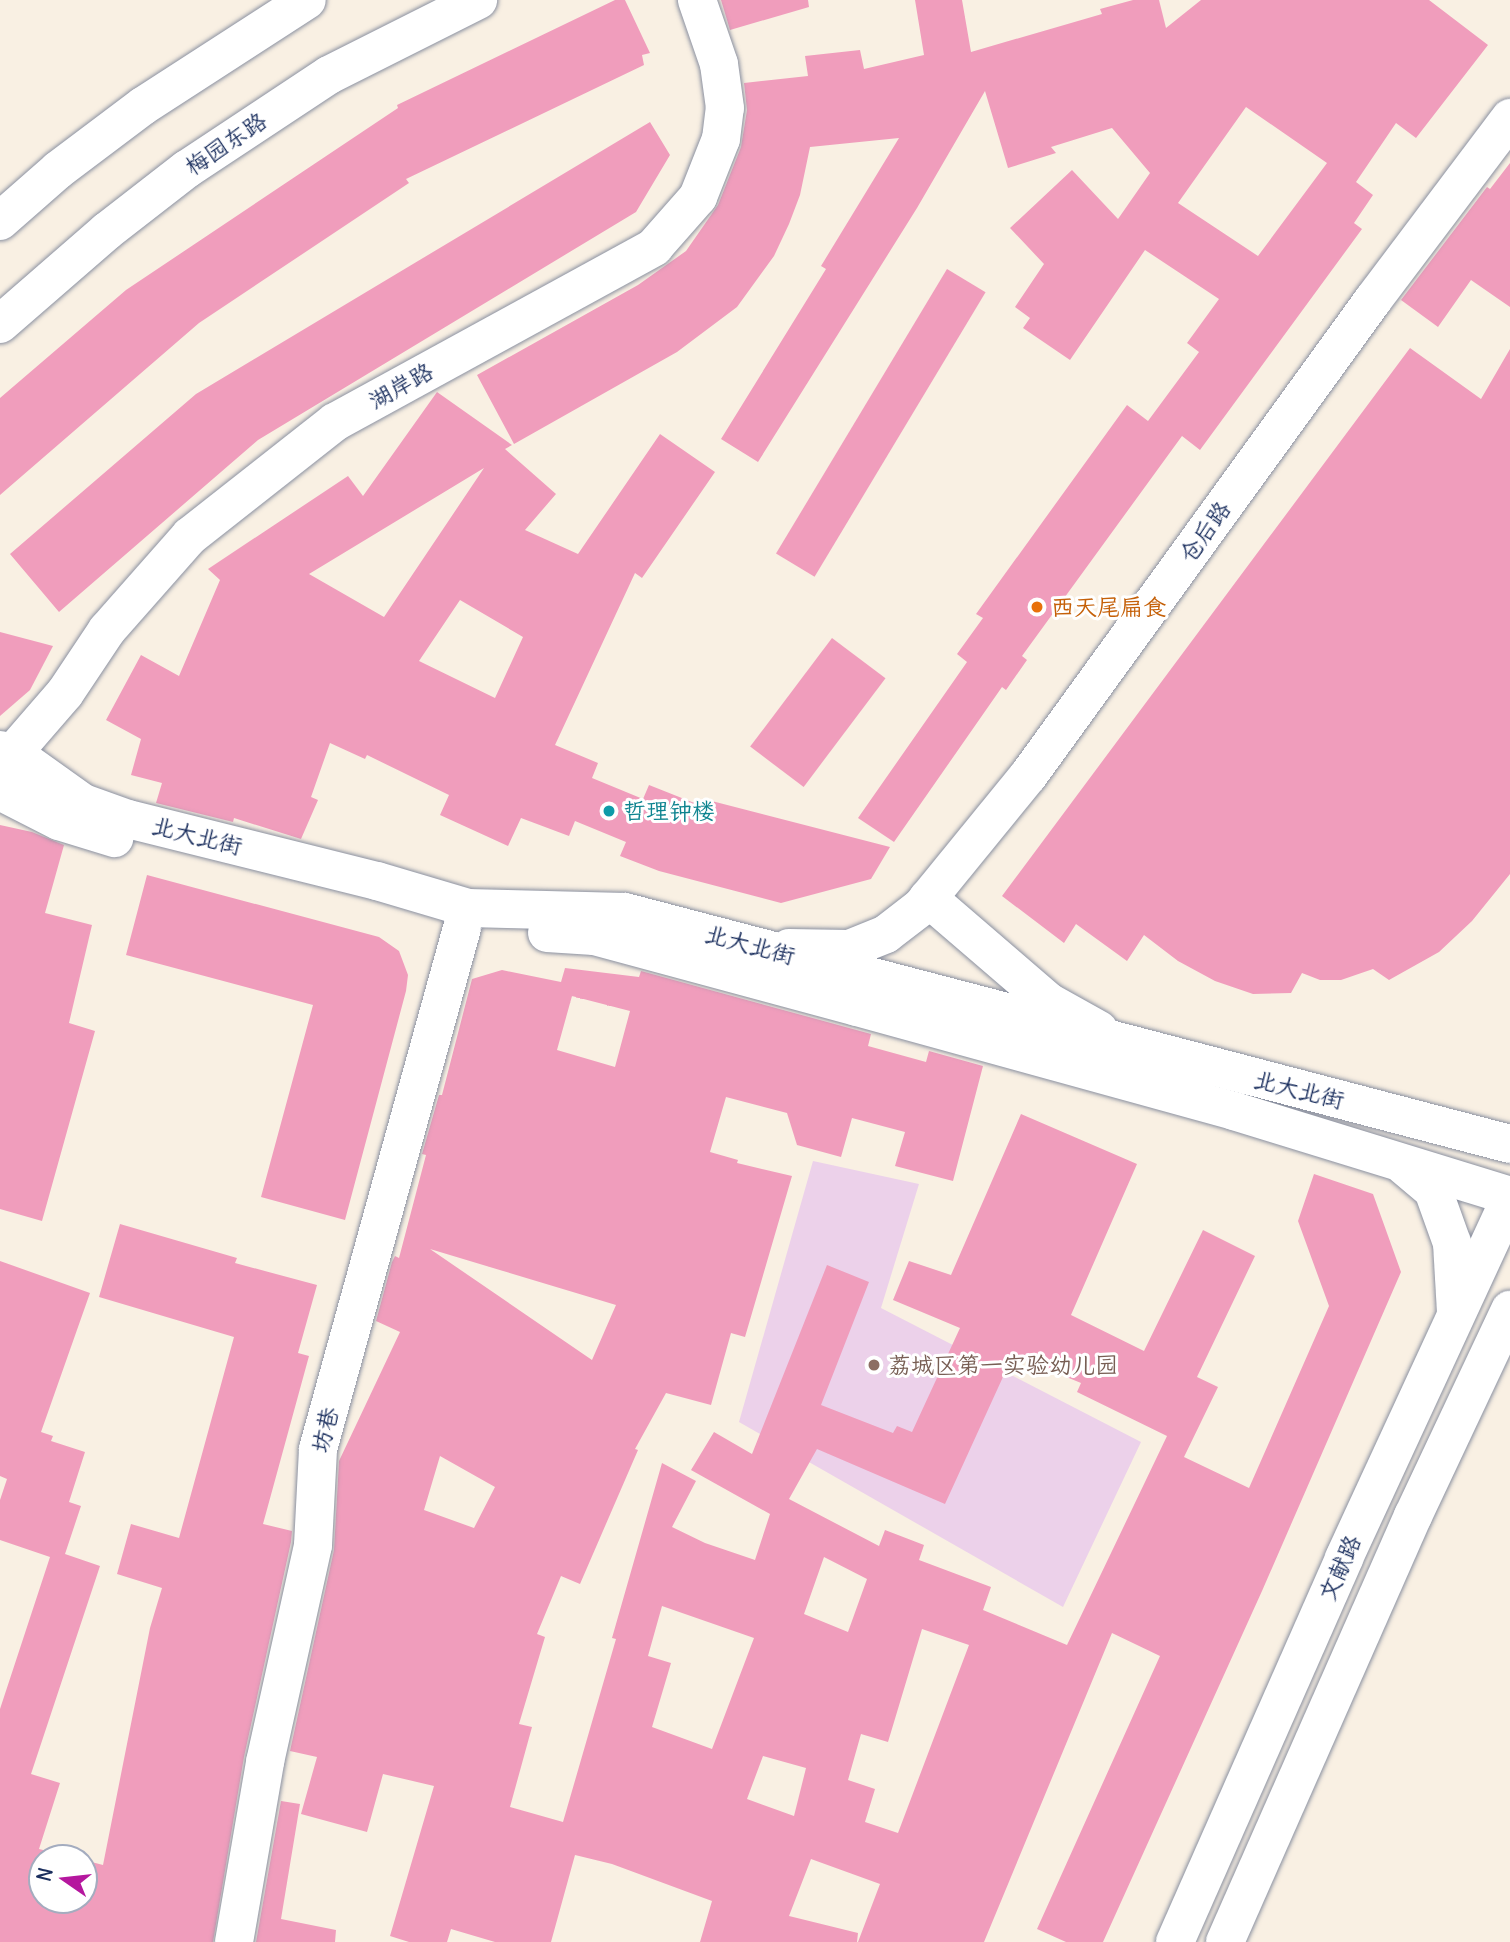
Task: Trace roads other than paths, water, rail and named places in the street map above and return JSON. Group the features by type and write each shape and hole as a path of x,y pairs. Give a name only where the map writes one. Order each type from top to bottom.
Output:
{"main road":[{"path":"0,221 58,170 143,106 307,0"},
{"name":"梅园东路","path":"0,324 107,230 187,169 329,75 478,0"},
{"name":"湖岸路","path":"3,768 65,693 107,630 190,536 335,422 654,247 698,197 721,139 725,108 719,64 696,0"},
{"name":"仓后路","path":"755,946 849,949 886,934 928,898 1028,776 1365,311 1510,118"},
{"name":"北大北街","path":"3,768 59,821 112,838 462,928 594,936 1234,1111 1510,1197"},
{"name":"北大北街","path":"3,768 83,803 128,819 377,881 468,908 625,912 1003,1008 1510,1144"},
{"path":"928,898 1049,1002 1119,1041"},
{"name":"坊巷","path":"233,1942 265,1762 313,1545 318,1449 462,928"},
{"path":"1400,1162 1433,1190 1441,1211 1452,1243 1456,1318"},
{"name":"文献路","path":"1175,1942 1349,1547 1510,1197"},
{"name":"文献路","path":"1225,1942 1396,1553 1510,1310"}],"place":[{"name":"西天尾扁食","path":"1037,607"},
{"name":"哲理钟楼","path":"609,811"},
{"name":"荔城区第一实验幼儿园","path":"874,1365"}]}
